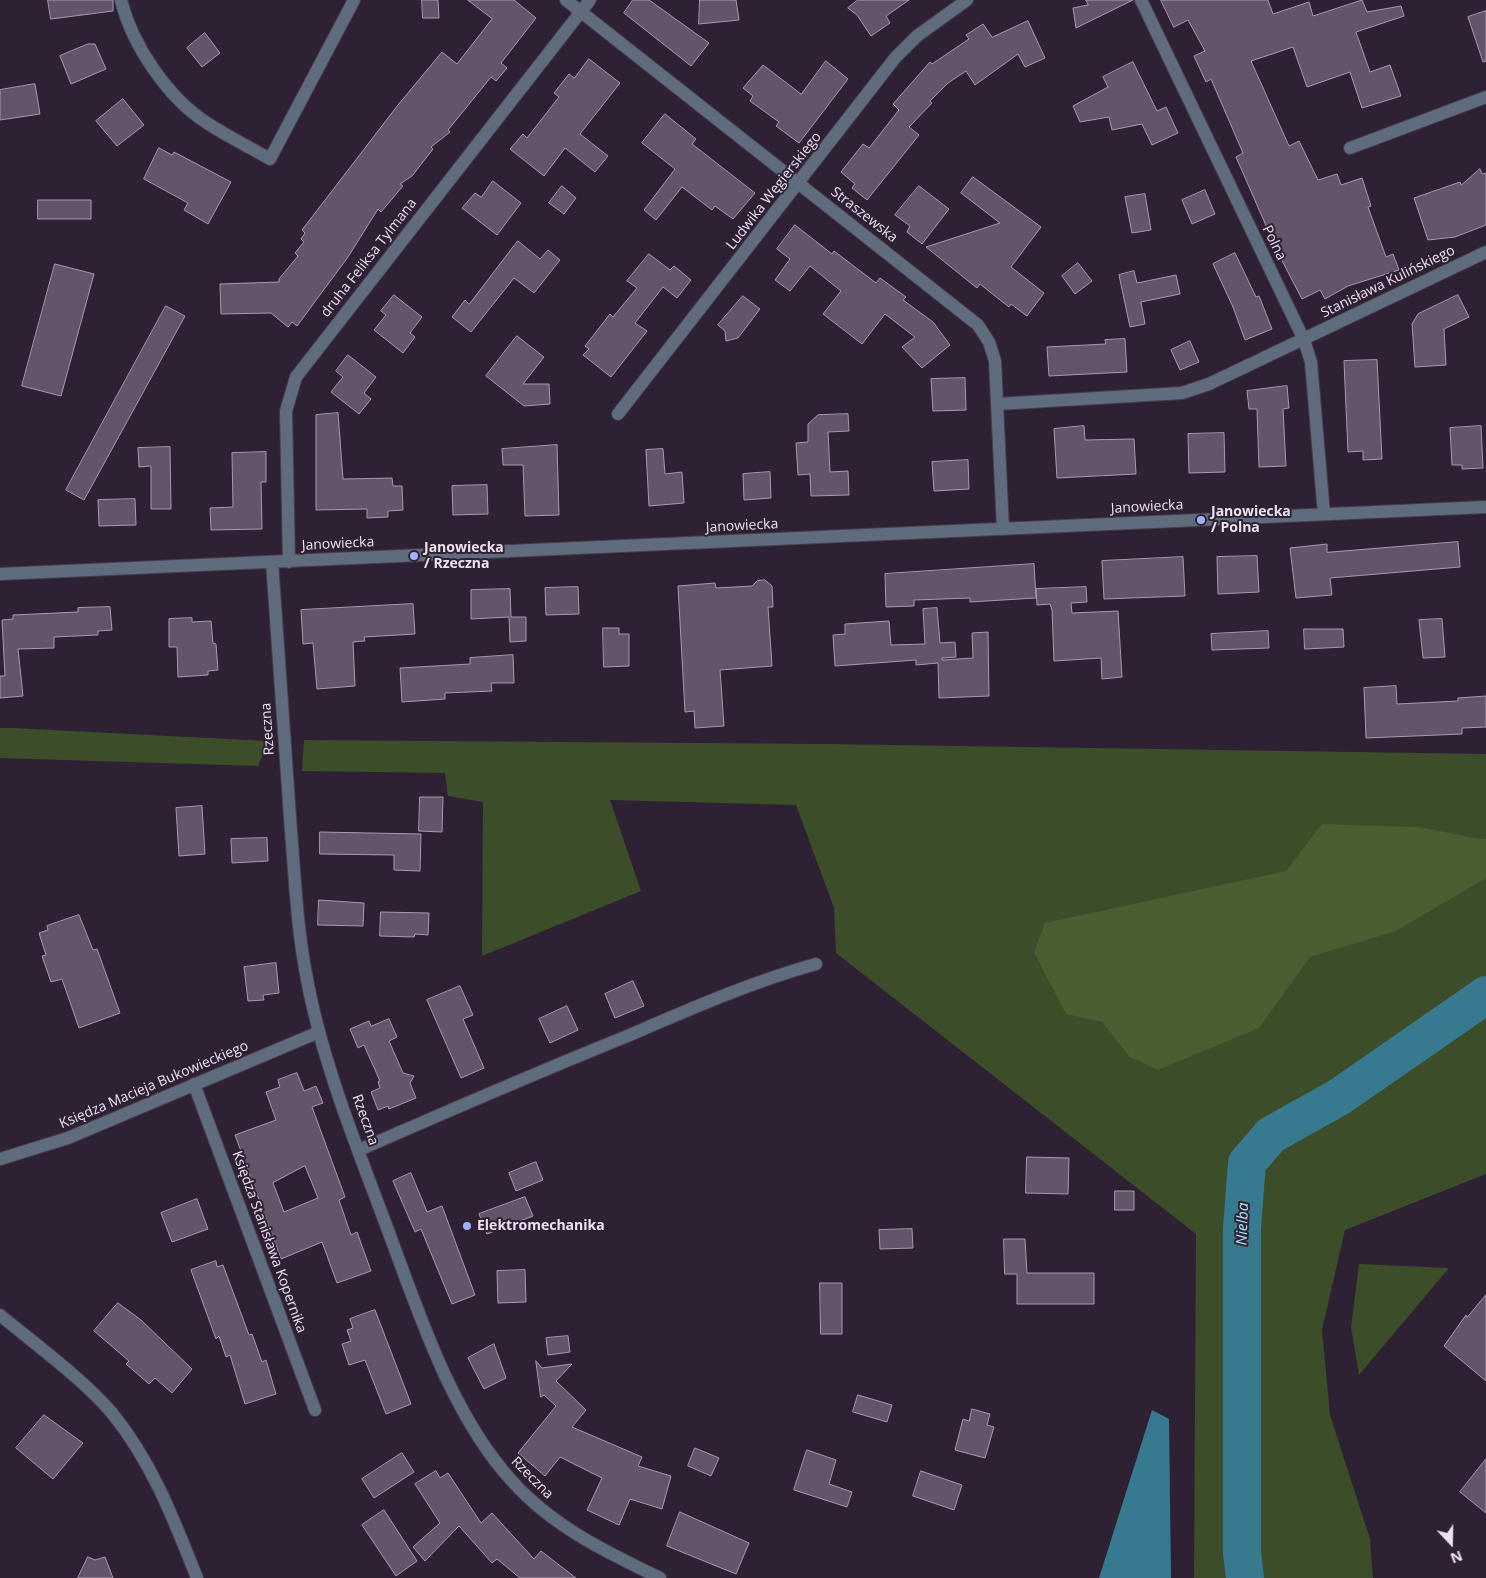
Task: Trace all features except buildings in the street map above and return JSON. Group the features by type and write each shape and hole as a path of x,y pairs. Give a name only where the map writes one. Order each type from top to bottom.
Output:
{"street":[{"path":"121,0 135,38 165,86 205,122 270,159 354,0"},
{"name":"Straszewska","path":"566,0 978,325 993,352 1003,529"},
{"name":"druha Feliksa Tylmana","path":"289,562 286,411 296,377 590,0"},
{"name":"Ludwika Węgierskiego","path":"618,414 800,184 896,58 918,36 967,0"},
{"name":"Polna","path":"1141,0 1304,340 1311,362 1324,514"},
{"path":"1350,148 1486,97"},
{"name":"Stanisława Kulińskiego","path":"997,404 1182,393 1210,384 1486,252"},
{"name":"Janowiecka","path":"0,574 1486,507"},
{"name":"Rzeczna","path":"272,562 300,937 318,1032 359,1150 427,1333 463,1408 493,1457 511,1481 548,1515 590,1543 660,1578"},
{"path":"359,1150 713,1000 779,974 816,964"},
{"name":"Księdza Macieja Bukowieckiego","path":"0,1159 68,1138 318,1032"},
{"name":"Księdza Stanisława Kopernika","path":"194,1084 315,1410"},
{"path":"0,1315 95,1396 111,1413 150,1469 167,1504 196,1578"}],"green space":[{"path":"0,728 268,741 258,766 0,758"},
{"path":"304,740 827,744 1486,754 1486,1174 1345,1230 1322,1330 1330,1415 1370,1539 1373,1578 1194,1578 1196,1234 836,953 834,908 796,805 610,800 641,891 482,956 483,802 448,796 445,773 302,771"},
{"path":"1322,824 1420,827 1486,839 1486,878 1396,931 1310,957 1259,1028 1158,1070 1130,1057 1102,1022 1066,1014 1034,952 1045,923 1286,871"},
{"path":"1359,1264 1449,1268 1359,1375 1351,1327"}],"water":[{"path":"1152,1410 1169,1419 1171,1578 1099,1578"}],"waterway":[{"name":"Nielba","path":"1245,1578 1242,1553 1242,1228 1247,1163 1271,1135 1339,1097 1486,995"}],"place":[{"name":"Janowiecka / Polna","path":"1201,520"},
{"name":"Janowiecka / Rzeczna","path":"414,556"},
{"name":"Elektromechanika","path":"467,1226"}]}
